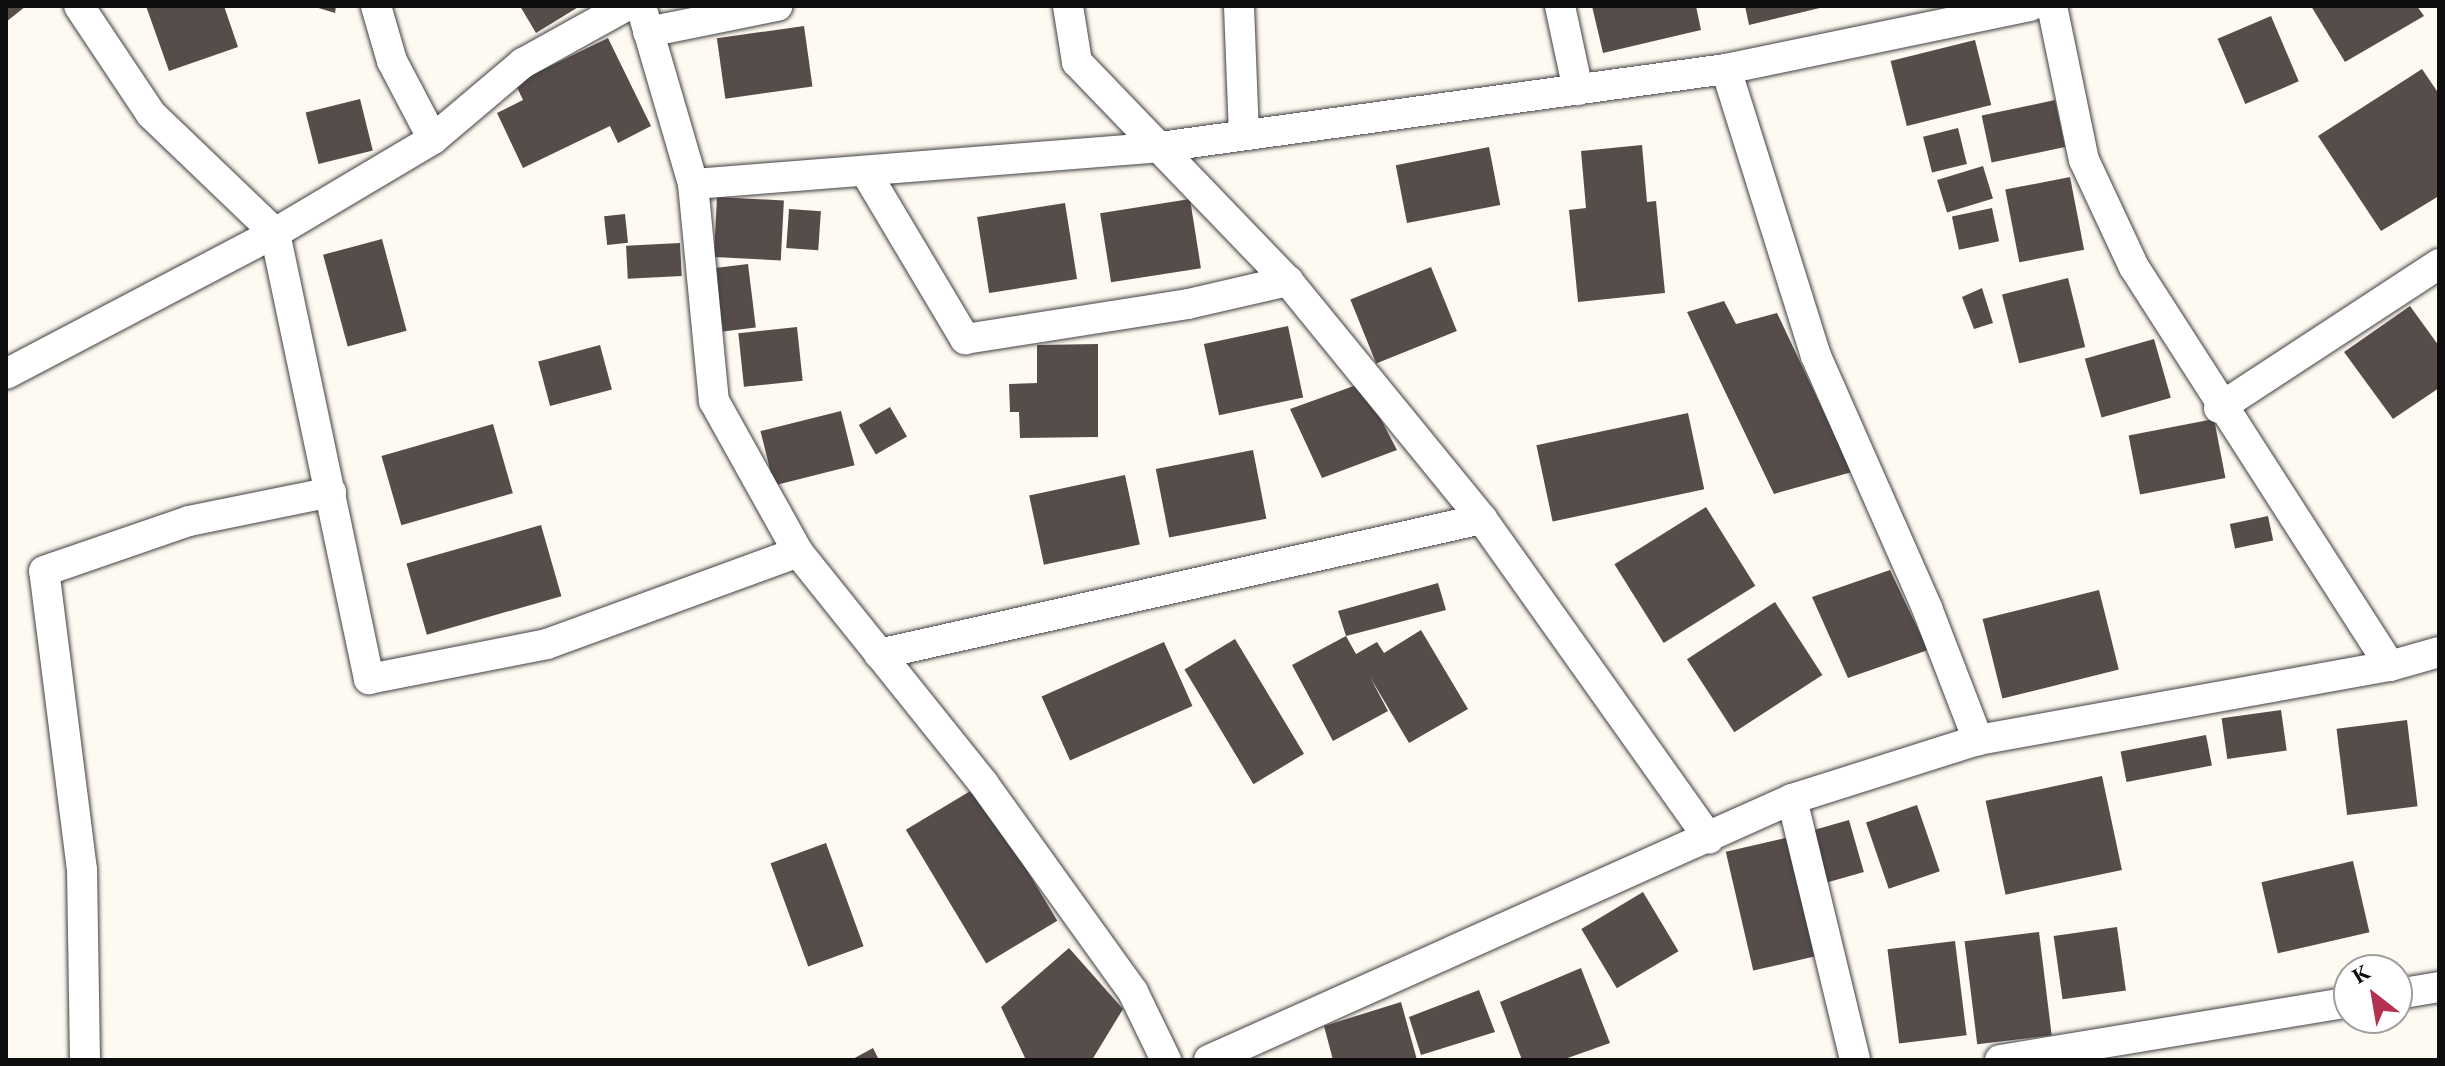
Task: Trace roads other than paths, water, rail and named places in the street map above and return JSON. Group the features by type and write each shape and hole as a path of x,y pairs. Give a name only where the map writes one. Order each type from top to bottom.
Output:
{"street":[{"path":"79,6 151,114 275,233 369,679 547,644 798,552"},
{"path":"376,6 392,61 433,139"},
{"path":"6,374 275,233 433,139 523,63 626,6"},
{"path":"777,6 645,19 693,184 714,401 798,552 983,783 1133,992 1166,1060"},
{"path":"1068,6 1077,62 1288,281 1482,519 1709,839"},
{"path":"1239,6 1244,135"},
{"path":"1560,6 1578,90"},
{"path":"693,184 1160,147 1726,69 2031,6"},
{"path":"2052,6 2084,160 2108,217 2219,408 2390,666"},
{"path":"1726,69 1816,356 1927,608 1978,740"},
{"path":"865,171 965,339 1188,304 1288,281"},
{"path":"2219,408 2439,264"},
{"path":"85,1060 82,870 44,571 189,521 331,492"},
{"path":"879,654 1482,519"},
{"path":"1209,1060 1709,839 1792,799 1978,740 2390,666 2439,652"},
{"path":"1792,799 1855,1060"},
{"path":"2413,991 2439,987"},
{"path":"2000,1060 2333,1005"}]}
